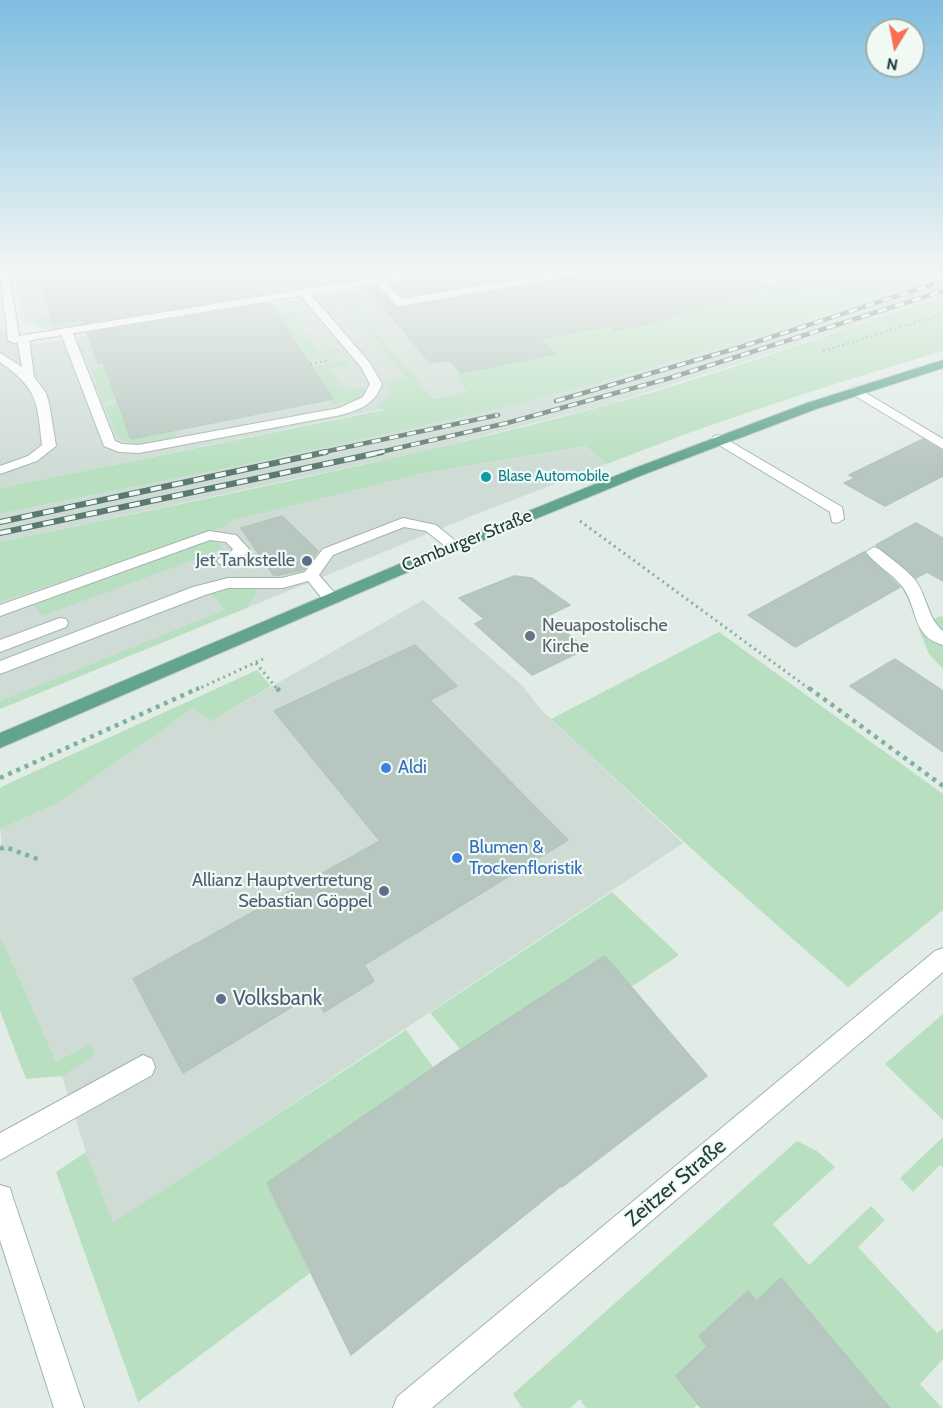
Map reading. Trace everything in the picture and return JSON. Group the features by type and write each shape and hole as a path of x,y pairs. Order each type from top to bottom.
{"main road":[{"name":"Camburger Straße","path":"0,741 454,546 719,439 856,391 943,364"}],"street":[{"path":"0,470 23,464 41,454 49,446 42,396 29,376 19,339"},
{"path":"69,339 109,443 119,448 139,449 341,411 362,405 373,395 376,384 366,366 343,339"},
{"path":"0,357 29,376"},
{"path":"856,391 943,445"},
{"path":"719,439 837,510 837,519"},
{"path":"0,668 199,591 228,583 283,583 311,575 328,552 403,522 430,528 454,546"},
{"path":"0,611 209,535 231,538 241,549 236,557 225,561"},
{"path":"874,552 909,583 921,606 926,626 943,639"},
{"path":"311,575 331,598"},
{"path":"0,646 60,624"},
{"name":"Zeitzer Straße","path":"408,1408 943,958"},
{"path":"0,1147 144,1067"},
{"path":"0,1198 69,1408"}],"path":[{"path":"823,351 863,339"},
{"path":"573,515 943,786"},
{"path":"256,663 282,694"},
{"path":"0,849 5,847 40,860"}],"shaded area":[{"path":"0,339 38,344 69,339 674,339 587,365 0,488"},
{"path":"741,339 815,339 609,404 416,453 0,542 0,514 389,433 556,394"},
{"path":"586,446 607,464 474,515 0,709 0,572 226,522 428,472"},
{"path":"423,600 523,686 541,710 683,843 113,1224 86,1152 62,1076 0,935 0,845 2,843 0,829 58,803 192,709 211,721"}],"green space":[{"path":"294,339 310,339 320,352 339,349 343,354 308,361"},
{"path":"375,339 382,339 433,399 467,391 454,375 555,354 539,339 743,339 604,381 486,411 0,514 0,488 383,410 379,404 390,395 387,382 406,378"},
{"path":"818,339 943,339 943,351 732,418 607,464 586,446 428,472 226,522 228,525 0,602 0,542 305,478 532,425 692,380"},
{"path":"347,360 351,365 331,369 346,390 365,387 367,390 357,400 332,405 329,400 333,398 312,366"},
{"path":"105,367 116,399 102,402 91,369"},
{"path":"118,404 131,439 175,430 176,437 135,444 121,439 114,431 105,406"},
{"path":"214,539 223,549 42,616 34,605"},
{"path":"255,587 258,591 246,608 0,709 0,701 225,610 210,592 225,588"},
{"path":"940,616 943,617 943,669 929,654 918,627"},
{"path":"719,632 943,794 943,910 848,987 551,719"},
{"path":"257,670 271,686 211,721 192,709 58,803 0,829 0,788 3,786"},
{"path":"612,892 679,955 631,987 605,956 460,1049 430,1013"},
{"path":"0,935 56,1062 91,1044 94,1055 62,1076 26,1079 0,1011"},
{"path":"943,1014 943,1120 885,1064"},
{"path":"406,1030 433,1067 268,1183 310,1273 138,1402 56,1172 86,1152 113,1223"},
{"path":"943,1137 943,1168 940,1165 913,1192 900,1178"},
{"path":"797,1141 817,1151 835,1167 773,1224 809,1265 871,1206 885,1220 858,1247 937,1333 943,1328 943,1359 920,1384 942,1408 879,1408 885,1401 781,1278 756,1301 748,1291 699,1336 707,1347 677,1376 698,1404 694,1408 586,1408 580,1399 570,1408 522,1408 513,1394"}],"building":[{"path":"89,339 293,339 333,399 131,439 103,362 98,363"},
{"path":"410,339 541,339 555,354 461,373 449,360 430,363"},
{"path":"923,439 943,451 943,476 885,506 844,483 855,478 849,475"},
{"path":"282,516 318,551 304,570 274,576 241,528"},
{"path":"916,523 943,538 943,581 927,572 916,578 876,545"},
{"path":"864,552 900,587 795,647 748,615"},
{"name":"Neuapostolische Kirche","path":"514,576 532,578 570,605 547,616 586,649 532,675 475,624 484,619 459,598"},
{"path":"415,645 457,686 430,700 568,840 364,965 374,981 324,1012 313,994 183,1073 133,979 380,841 274,711"},
{"path":"895,659 943,691 943,752 850,686"},
{"path":"605,956 707,1076 561,1186 351,1355 267,1183 440,1063"},
{"path":"781,1278 890,1408 701,1408 676,1376 707,1347 699,1336 748,1291 756,1301"}],"railway":[{"path":"556,401 766,339"},
{"path":"376,453 507,423 670,378 793,339"},
{"path":"319,453 498,415"},
{"path":"0,522 326,452"},
{"path":"0,533 382,452"}],"place":[{"name":"Blase Automobile","path":"486,477"},
{"name":"Jet Tankstelle","path":"307,561"},
{"name":"Neuapostolische Kirche","path":"530,636"},
{"name":"Aldi","path":"386,768"},
{"name":"Blumen & Trockenfloristik","path":"457,858"},
{"name":"Allianz Hauptvertretung Sebastian Göppel","path":"384,891"},
{"name":"Volksbank","path":"221,999"}]}
